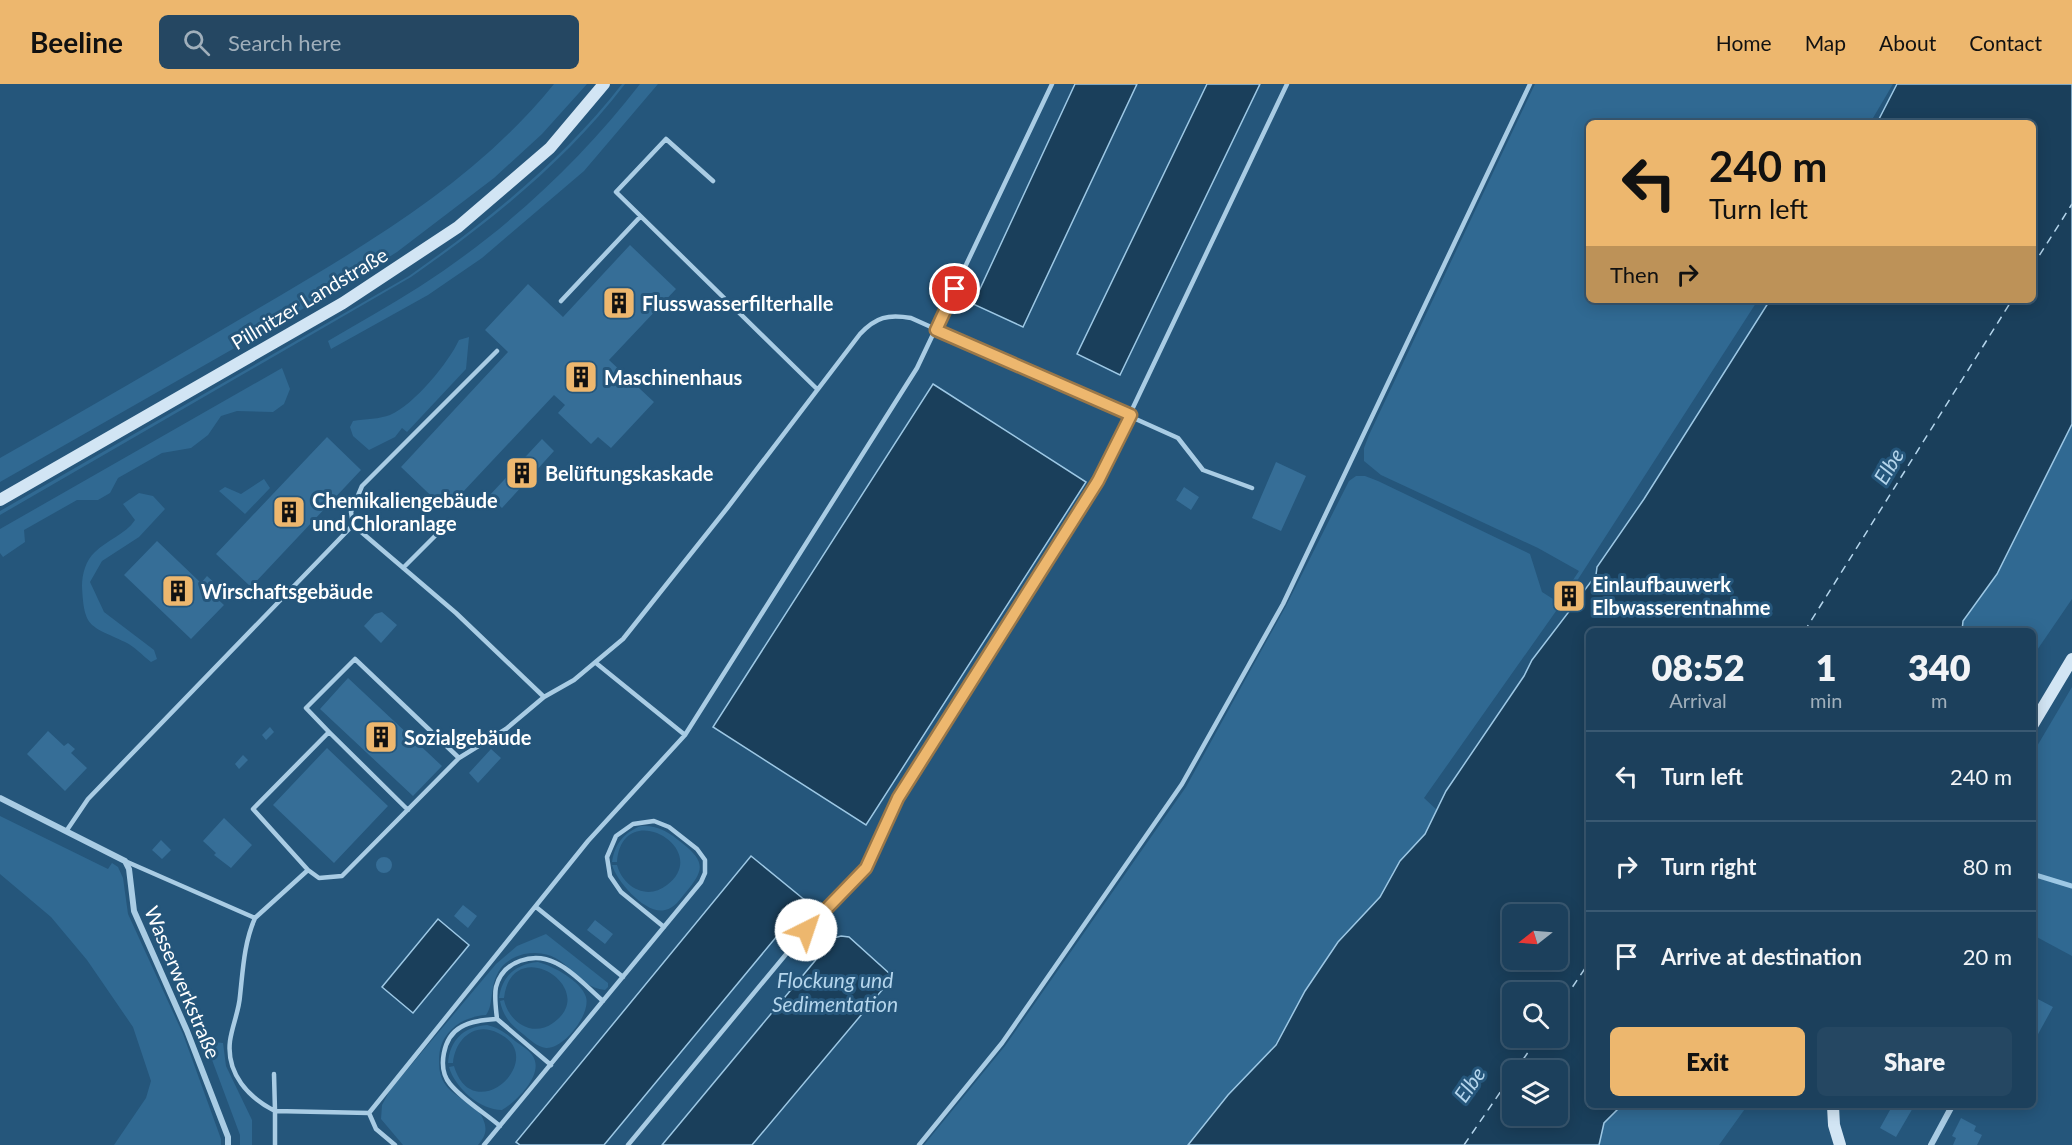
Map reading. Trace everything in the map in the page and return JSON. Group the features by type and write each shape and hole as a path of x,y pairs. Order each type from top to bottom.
{"main road":[{"name":"Pillnitzer Landstraße","path":"0,500 344,303 458,227 550,148 604,84"},
{"path":"2036,719 2072,660"},
{"path":"1833,1108 1840,1145"}],"street":[{"path":"0,798 68,830 125,861"},
{"name":"Wasserwerkstraße","path":"125,861 129,870 134,911 187,1031 228,1137 228,1145"},
{"path":"1931,1145 1951,1108"}],"lane":[{"path":"369,1113 588,841 685,735 917,368 1052,84"},
{"path":"628,1145 821,912 866,868 898,798 1098,481 1287,84"},
{"path":"919,1145 1002,1043 1182,784 1283,604 1530,84"},
{"path":"714,181 666,139 616,192 817,389"},
{"path":"561,301 640,217"},
{"path":"329,732 253,809 319,878 342,876 459,758 506,729 544,698 596,663 630,630 728,507 860,334 874,320 894,315 911,318 1131,415 1178,438 1203,470 1252,488"},
{"path":"497,351 362,486 351,512 353,525 456,613 544,698"},
{"path":"403,568 447,524"},
{"path":"68,830 88,799 353,525"},
{"path":"408,810 306,708 355,659 459,758"},
{"path":"596,663 685,735"},
{"path":"484,1145 551,1065 701,882 705,873 705,860 697,849 669,827 654,821 633,824 616,836 607,857 610,876 621,892 664,927"},
{"path":"125,861 255,918"},
{"path":"309,870 255,918 247,936 239,1011 230,1043 236,1070 244,1090 256,1101 275,1111 369,1113"},
{"path":"536,907 623,977"},
{"path":"551,1065 497,1019 495,988 501,974 517,962 537,956 558,964 603,1001"},
{"path":"497,1019 461,1026 452,1035 443,1052 444,1071 450,1083 500,1126"},
{"path":"274,1074 275,1145"},
{"path":"369,1113 376,1129 395,1145"}],"shaded area":[{"path":"554,84 587,84 542,134 494,178 397,252 336,290 0,482 0,458 299,284 417,209 490,151"},
{"path":"622,84 625,84 578,139 526,189 411,277 0,515 0,511 409,276 523,188 575,138"},
{"path":"640,84 658,84 584,171 482,258 428,295 331,349 328,341 419,287 510,220 592,141"},
{"path":"1535,84 1893,84 1872,120 1586,120 1586,303 1756,303 1573,587 1569,586 1579,571 1538,548 1381,475 1364,461 1364,448"},
{"path":"469,337 466,369 407,432 402,428 395,437 369,450 353,436 350,427 353,421 386,416 399,410 430,382 459,340"},
{"path":"282,368 290,389 284,404 273,412 237,411 221,416 208,435 191,448 162,453 118,478 110,493 98,500 77,500 24,530 25,542 3,557 0,553 0,529"},
{"path":"2072,424 2072,599 2036,652 2036,628 1962,628 1963,621 1997,574"},
{"path":"1356,476 1365,476 1378,481 1530,554 1542,592 1561,604 1424,798 1437,810 1421,841 1393,872 1386,890 1338,942 1269,1054 1228,1095 1188,1145 924,1145 1005,1046 1186,787 1286,606 1349,481"},
{"path":"264,479 270,488 245,514 219,491 225,487 241,494"},
{"path":"139,493 153,496 165,509 139,537 102,561 90,582 104,612 154,650 157,659 151,662 128,644 91,624 87,618 83,600 82,581 87,563 95,552 127,529 135,520 123,504"},
{"path":"2072,687 2072,956 2036,937 2036,748"},
{"path":"0,816 108,869 112,863 118,867 123,878 128,914 183,1034 221,1139 221,1145 114,1145 146,1098 151,1081 133,1027 87,960 51,917 0,874"},
{"path":"641,826 658,828 668,833 690,850 699,861 699,872 696,878 669,909 657,910 633,896 612,865 617,865 620,873 630,885 644,892 659,890 667,885 679,871 680,857 673,844 662,835 647,831 634,833 623,843 617,862 612,862 621,840 629,832"},
{"path":"546,934 608,983 608,987 605,990 594,987 584,982 560,961 539,953 524,954 506,963 494,981 486,1015 474,1017 454,1027 444,1039 440,1052 439,1063 445,1084 473,1106 483,1119 485,1133 482,1139 478,1145 403,1145 381,1119 382,1105 390,1090 496,964 517,946"},
{"path":"538,962 573,980 586,997 584,1012 575,1029 561,1043 546,1048 533,1042 511,1023 500,1001 504,1000 511,1015 522,1025 537,1029 545,1027 553,1023 565,1009 567,995 561,982 550,973 536,968 522,969 510,978 504,998 499,998 503,983 511,972 523,965"},
{"path":"487,1025 509,1036 530,1052 535,1061 534,1075 526,1089 502,1110 477,1102 457,1083 449,1067 454,1066 464,1084 476,1091 490,1090 503,1083 512,1071 516,1058 512,1044 498,1033 481,1029 474,1031 462,1040 453,1063 448,1063 449,1055 459,1036 471,1029"},
{"path":"205,1041 223,1043 226,1066 252,1120 252,1145 240,1145 240,1135"},
{"path":"1619,1108 1746,1108 1719,1145 1599,1145 1604,1123"}],"water":[{"path":"1075,84 1137,84 1023,327 973,304"},
{"path":"1207,84 1260,84 1120,375 1077,354"},
{"name":"Elbe","path":"1897,84 2072,84 2072,424 1997,574 1963,621 1962,628 1586,628 1586,1108 1619,1108 1604,1123 1599,1145 1188,1145 1228,1095 1276,1045 1305,991 1338,942 1380,897 1400,861 1425,834 1446,791 1524,676 1532,660 1571,609 1569,604 1572,600 1576,602 1573,599 1576,594 1581,595 1596,575 1597,567 1644,499 1768,303 2036,303 2036,120 1879,120"},
{"path":"933,384 1086,482 866,825 713,727"},
{"name":"Flockung und Sedimentation","path":"751,856 806,901 604,1145 520,1145 516,1142"},
{"path":"438,919 469,945 413,1013 382,987"},
{"name":"Flockung und Sedimentation","path":"849,937 890,974 888,983 752,1145 662,1145 834,938"}],"building":[{"path":"630,245 676,289 609,360 654,402 611,448 598,437 591,444 558,413 565,405 554,395 446,510 401,467 508,352 485,330 528,284 563,317"},
{"name":"Chemikaliengebäude und Chloranlage","path":"327,437 361,470 251,587 216,554"},
{"name":"Belüftungskaskade","path":"542,439 554,451 502,508 489,496"},
{"path":"1276,462 1306,476 1281,531 1252,518"},
{"path":"1184,487 1199,497 1191,510 1176,500"},
{"name":"Wirschaftsgebäude","path":"157,541 201,583 207,576 219,587 212,594 224,605 191,639 124,575"},
{"name":"Einlaufbauwerk Elbwasserentnahme","path":"1569,589 1576,593 1569,604 1562,599"},
{"path":"382,612 397,625 381,643 364,626 375,614"},
{"name":"Sozialgebäude","path":"348,678 442,766 413,796 320,709"},
{"path":"270,727 274,732 266,740 262,735"},
{"path":"48,731 64,746 68,743 75,749 71,753 87,768 65,791 27,754"},
{"path":"327,748 388,806 334,863 273,805"},
{"path":"491,749 501,758 478,783 469,773"},
{"path":"243,755 248,760 239,769 235,764"},
{"path":"224,818 252,845 231,868 214,855 216,853 203,841"},
{"path":"161,840 171,850 162,859 152,850"},
{"path":"381,857 387,857 392,865 390,871 381,873 376,868 376,862"},
{"path":"463,905 477,916 468,928 454,916"},
{"path":"595,920 613,934 605,944 587,930"},
{"path":"2036,998 2053,1007 2036,1038"},
{"path":"1886,1108 1913,1108 1896,1137 1880,1128 1890,1110"},
{"path":"1961,1118 1976,1126 1974,1131 1982,1135 1977,1145 1953,1145 1956,1138 1952,1136"}],"waterway":[{"path":"2036,875 2072,886"}],"ferry route":[{"path":"2036,261 2072,204"},
{"path":"1807,628 2010,303"},
{"path":"1568,994 1586,967"},
{"path":"1523,1060 1531,1048"},
{"path":"1464,1145 1502,1090"}],"place":[{"name":"Flusswasserfilterhalle","path":"619,303"},
{"name":"Maschinenhaus","path":"581,377"},
{"name":"Belüftungskaskade","path":"522,473"},
{"name":"Chemikaliengebäude und Chloranlage","path":"289,512"},
{"name":"Wirschaftsgebäude","path":"178,591"},
{"name":"Einlaufbauwerk Elbwasserentnahme","path":"1569,596"},
{"name":"Sozialgebäude","path":"381,737"}],"route":[{"path":"806,930 866,868 898,798 1098,481 1131,415 936,330 955,289"}]}
